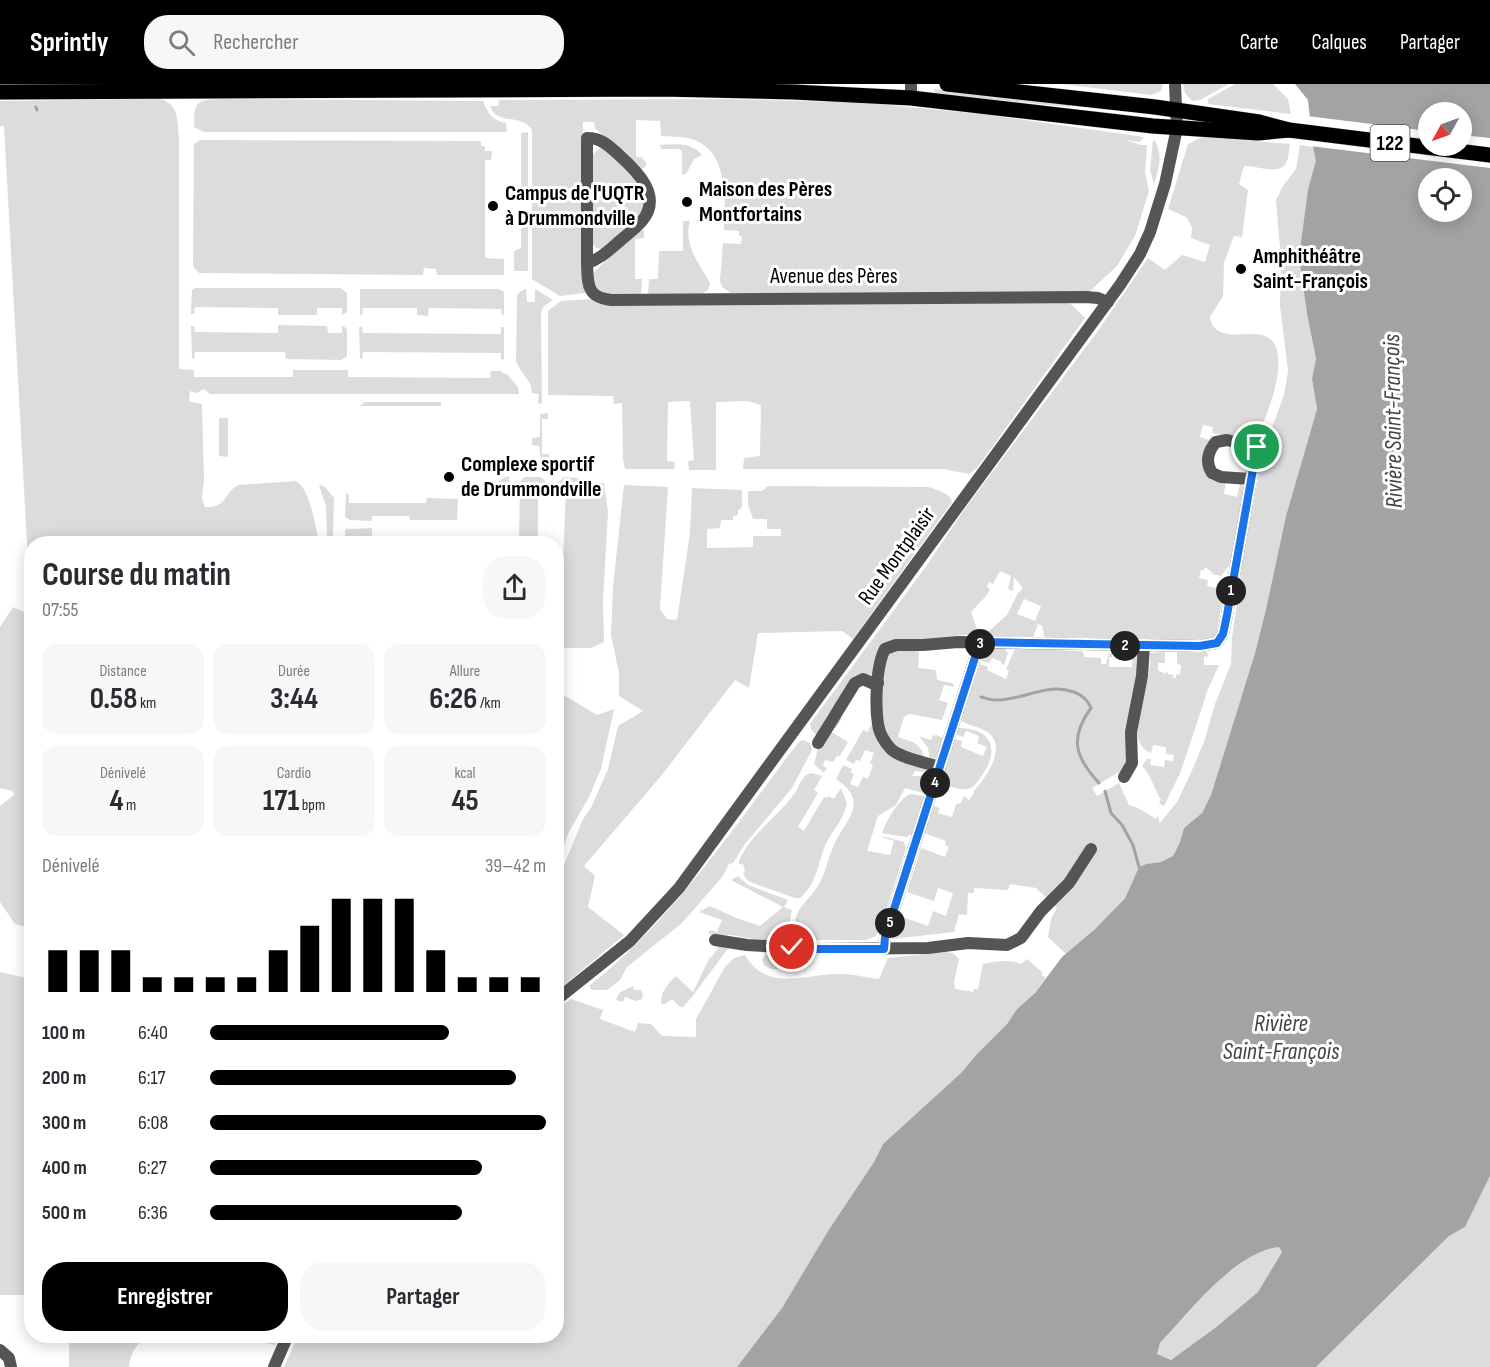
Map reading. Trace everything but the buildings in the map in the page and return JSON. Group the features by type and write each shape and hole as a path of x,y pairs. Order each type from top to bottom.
{"main road":[{"path":"947,84 1176,110 1259,122 1289,130"},
{"name":"122","path":"0,92 184,88 911,91 1177,128 1258,133 1289,130 1490,155"}],"street":[{"name":"Rue Montplaisir","path":"564,994 630,941 679,888 1108,302 1140,254 1155,221 1166,184 1177,128 1175,84"},
{"path":"587,138 594,138 603,141 637,171 644,180 650,200 649,209 640,223 602,256 587,263 587,138"},
{"name":"Avenue des Pères","path":"587,263 590,288 598,297 611,300 1017,296 1092,297 1108,302"},
{"path":"940,767 896,753 890,748 878,726 878,683 883,652 888,647 980,642 1144,646 1206,646 1217,643 1220,640 1227,615 1250,479"},
{"path":"884,949 885,937 980,642"},
{"path":"1124,777 1132,763 1131,732 1142,676 1144,646"},
{"path":"818,743 855,683 863,679 874,684 878,683"},
{"path":"715,940 747,945 816,949 928,948 968,943 996,946 1014,943 1026,932 1041,910 1069,883 1091,849"},
{"path":"274,1367 284,1343"},
{"path":"0,1350 9,1358 11,1367"}],"shaded area":[{"path":"1061,84 1163,84 1161,91 1151,95"},
{"path":"1183,84 1229,84 1200,100 1192,101 1185,93"},
{"path":"1235,84 1273,84 1288,99 1291,114 1208,104 1208,99"},
{"path":"935,89 1071,104 1070,107 934,94"},
{"path":"160,99 166,101 174,109 179,137 179,369 194,370 194,377 293,377 293,370 348,370 348,377 490,378 491,371 502,371 518,387 519,394 210,394 204,389 196,393 190,391 189,401 202,404 204,480 202,499 205,507 221,503 238,485 296,481 301,485 309,500 318,536 27,536 4,126 0,126 0,101"},
{"path":"725,99 868,103 990,115 1144,137 1140,142 1125,140 1147,145 1145,173 1149,191 1135,236 1117,266 1089,292 731,293 722,287 720,281 723,243 741,244 742,236 739,236 739,231 724,230 723,181 715,157 697,141 661,136 660,121 636,120 636,157 641,157 646,162 646,166 642,169 599,132 594,122 583,122 582,277 585,293 560,296 532,279 532,130 522,122 498,116 490,106 498,106 499,100"},
{"path":"205,100 483,101 491,116 506,123 507,132 204,132 194,127 198,104"},
{"path":"528,132 528,195 521,195 521,133"},
{"path":"1200,138 1290,144 1288,159 1283,167 1273,169 1244,166 1239,184 1248,190 1242,237 1234,236 1224,263 1223,296 1210,317 1218,331 1265,336 1274,343 1278,354 1276,384 1272,400 1256,437 1246,440 1212,433 1213,427 1203,425 1200,437 1209,440 1211,435 1215,439 1207,444 1204,463 1211,480 1226,481 1224,494 1237,497 1240,484 1245,487 1230,564 1221,576 1212,574 1205,567 1201,570 1199,578 1208,580 1207,586 1224,590 1216,637 1180,641 1048,640 1044,636 1042,626 1038,624 1033,638 991,638 988,632 1007,615 1023,588 1014,577 1013,591 1008,589 1011,576 1000,571 993,584 989,582 987,587 990,589 986,596 971,612 977,629 972,634 890,643 876,678 856,677 826,717 820,734 816,735 810,724 927,565 964,510 1100,328 1148,258 1165,270 1182,255 1205,262 1210,245 1191,238 1192,227 1186,217 1168,209 1188,144","holes":["1024,599 1041,606 1035,621 1017,614"]},
{"path":"200,140 481,141 481,146 485,146 485,151 492,151 491,160 485,160 485,258 504,259 504,275 437,275 436,269 424,268 423,275 199,273 193,266 194,144"},
{"path":"1153,140 1160,157 1154,184 1150,170"},
{"path":"660,145 688,146 702,155 694,159 686,174 682,175 680,149 661,149"},
{"path":"1300,145 1313,147 1317,161 1308,189 1299,257 1316,360 1312,379 1317,409 1286,516 1255,653 1211,795 1202,813 1184,828 1173,856 1162,862 1139,867 1125,897 1095,929 1066,954 1048,937 1051,919 1057,908 1036,888 1010,884 1008,890 974,888 974,893 968,893 967,915 959,914 954,932 892,939 900,916 928,926 933,911 946,916 953,893 938,888 934,901 907,892 921,848 945,857 949,847 945,845 946,841 924,833 934,806 940,808 938,813 952,817 956,804 961,803 964,796 969,800 993,762 996,745 993,738 984,730 960,720 980,664 1006,679 1009,671 1006,669 1015,649 1082,651 1085,657 1101,658 1101,664 1106,664 1109,653 1112,653 1112,657 1109,657 1109,667 1132,667 1132,653 1139,652 1128,757 1121,771 1092,788 1097,796 1119,783 1129,805 1156,819 1158,816 1160,823 1177,802 1204,742 1215,704 1231,664 1232,638 1244,551 1264,449 1284,395 1288,371 1280,305 1281,260 1276,200 1296,169"},
{"path":"602,147 642,184 645,205 639,218 602,249 596,248 591,242 592,156"},
{"path":"683,221 690,221 688,230 690,246 710,283 708,290 699,295 648,295 649,279 658,279 659,251 683,251"},
{"path":"521,227 528,227 528,271 514,271 514,251 521,248"},
{"path":"638,230 644,230 644,238 635,239 635,279 642,279 641,295 606,296 595,290 593,273"},
{"path":"195,288 341,288 347,293 347,312 342,315 342,308 317,308 317,315 278,315 278,308 195,307 194,314 191,314 192,290"},
{"path":"360,289 499,289 504,292 504,315 501,309 429,308 428,316 417,315 417,308 363,308 362,315 360,315"},
{"path":"526,289 527,302 535,302 535,289 553,300 543,307 541,313 542,404 538,403 539,394 532,393 530,384 516,361 517,296 519,292"},
{"path":"592,299 1064,301 1072,305 1085,318 977,468 969,474 943,469 743,469 744,458 760,456 761,405 747,401 716,402 716,470 689,470 688,461 694,460 690,401 668,402 667,461 675,462 674,469 625,469 622,403 614,404 613,396 548,395 548,311 561,301"},
{"path":"278,325 327,326 328,333 342,333 342,326 344,326 347,330 347,356 341,360 286,359 285,352 195,352 194,359 192,358 191,326 194,326 195,332 278,333"},
{"path":"359,327 362,327 363,333 501,334 501,327 504,327 504,360 501,359 501,353 363,352 362,359 360,359"},
{"path":"365,402 441,402 441,406 360,406"},
{"path":"548,413 548,419 542,419 542,454 549,454 549,458 544,463 538,463 534,460 541,461 539,446 532,445 532,438 540,437 540,414"},
{"path":"219,418 228,418 228,457 219,456"},
{"path":"509,476 509,497 494,496 498,483"},
{"path":"525,477 541,477 546,482 546,488 538,489 538,536 519,536 520,482"},
{"path":"564,477 580,478 581,482 604,483 608,512 603,601 604,642 591,648 564,648 566,489 558,488 558,482"},
{"path":"319,485 324,486 334,498 333,536 327,536 326,506"},
{"path":"624,485 668,487 660,609 667,619 677,620 690,533 692,488 742,490 742,507 738,515 733,516 733,520 721,520 720,528 707,529 707,548 753,547 753,536 781,536 781,529 767,529 767,519 753,519 748,507 748,491 762,491 768,486 928,487 939,490 952,502 853,639 842,631 758,633 749,688 735,680 661,776 584,866 595,876 588,907 624,935 564,985 564,865 583,819 591,808 608,769 618,726 643,711 619,696 619,673 611,635 613,587"},
{"path":"346,494 349,494 349,503 426,503 427,498 458,499 457,520 410,520 409,516 372,516 372,521 350,520 345,517"},
{"path":"372,528 372,536 345,536 347,529"},
{"path":"13,607 24,612 24,926 15,924 0,902 0,806 14,795 13,791 0,788 0,627"},
{"path":"1004,648 1008,653 1004,665 992,658 989,663 981,661 986,649"},
{"path":"905,649 919,652 918,668 936,670 937,680 954,685 953,687 944,685 939,700 948,703 942,720 910,714 904,717 898,737 918,746 925,759 893,748 883,729 881,689 886,652"},
{"path":"1177,651 1207,652 1208,656 1204,657 1204,665 1219,665 1208,689 1181,771 1164,806 1159,803 1161,800 1142,766 1147,759 1151,759 1150,765 1164,767 1165,760 1173,761 1174,755 1166,754 1166,747 1153,745 1151,753 1143,748 1138,739 1138,717 1149,673 1150,653 1165,652 1165,663 1158,663 1158,671 1163,674 1168,672 1176,678 1176,675 1180,674 1181,665 1177,664"},
{"path":"564,695 597,715 614,709 601,769 589,797 564,845"},
{"path":"839,716 842,718 836,728 833,727 830,731 848,742 840,756 837,756 833,762 825,760 823,766 827,768 824,773 814,764 819,745"},
{"path":"871,724 882,743 931,770 915,771 912,776 929,776 926,792 905,788 896,805 878,816 867,851 890,855 894,841 881,837 904,842 906,848 880,930 876,936 866,940 799,940 795,922 797,915 819,884 830,854 849,819 854,804 852,796 836,779 843,765 852,769 851,772 854,774 850,784 858,787 863,777 868,779 874,753 865,750 860,761 856,760 854,764 846,760 863,730 868,732"},
{"path":"959,728 979,732 985,736 991,748 991,756 983,774 974,786 966,789 947,786 940,781 955,739 962,741 961,747 983,756 987,747 977,743 979,736 966,731 963,737 956,734"},
{"path":"936,735 943,738 937,758 930,760 928,748 919,736 931,740"},
{"path":"804,740 811,744 812,750 792,788 745,844 733,863 729,864 723,876 682,923 627,967 620,980 607,990 592,990 589,986 646,934 697,876 791,752 800,741"},
{"path":"811,773 822,776 814,790 818,793 798,827 804,831 824,797 834,799 841,788 847,803 843,815 825,846 810,887 800,898 795,898 747,880 743,873 745,871 743,864 739,864 739,861 750,842 787,802 805,776"},
{"path":"910,794 925,796 912,834 906,837 882,833 893,811"},
{"path":"738,876 748,885 788,900 784,907 792,910 791,940 758,940 708,934 710,930 717,932 722,920 699,912 710,906 760,926 783,907 731,880"},
{"path":"721,943 729,947 683,1007 672,999 661,1004 665,989 676,976 693,992 708,958 712,957"},
{"path":"785,952 786,969 771,969 764,965 762,959 767,953"},
{"path":"953,953 959,959 954,982 955,989 973,992 974,989 978,989 983,964 997,961 1021,964 1027,959 1043,973 1041,975 1046,977 1035,993 1017,1009 1007,1024 961,1073 883,1144 782,1308 737,1367 284,1367 294,1343 564,1343 564,1004 571,999 603,1010 600,1019 635,1032 638,1023 651,1024 662,1036 696,1037 696,1019 725,967 734,958 745,955 754,967 776,978 842,974 879,979 888,958"},
{"path":"0,972 24,977 24,1295 0,1295"},
{"path":"633,986 634,990 641,990 642,999 636,1001 625,997 623,1002 616,1000 619,993"},
{"path":"1490,1176 1490,1367 1316,1367 1449,1236 1465,1227"},
{"path":"1279,1247 1282,1252 1258,1292 1215,1328 1171,1360 1157,1354 1160,1343 1214,1285 1245,1260"},
{"path":"69,1343 139,1343 134,1350 129,1367 69,1367"}],"water":[{"name":"Rivière Saint-François","path":"1295,84 1490,84 1490,1176 1465,1227 1449,1236 1316,1367 737,1367 782,1308 883,1144 961,1073 1007,1024 1017,1009 1035,993 1062,957 1095,929 1125,898 1139,867 1161,862 1173,856 1184,828 1202,813 1211,795 1255,653 1286,516 1317,409 1312,379 1316,359 1299,257 1308,189 1316,161 1308,100","holes":["1279,1247 1282,1252 1258,1292 1215,1328 1171,1360 1157,1354 1160,1343 1214,1285 1245,1260"]}],"pier":[{"path":"1307,116 1418,130 1418,156 1472,156 1472,136 1490,138 1490,168 1310,146"}],"waterway":[{"path":"981,697 1005,700 1053,689 1074,692 1082,696 1091,708 1080,729 1078,747 1085,765 1099,783"},
{"path":"1105,791 1111,813 1122,825 1133,845 1139,867"}],"place":[{"name":"Maison des Pères Montfortains","path":"687,202"},
{"name":"Campus de l'UQTR à Drummondville","path":"493,206"},
{"name":"Amphithéâtre Saint-François","path":"1241,269"},
{"name":"Complexe sportif de Drummondville","path":"449,477"}],"route":[{"path":"792,947 884,949 884,940 980,642 1200,646 1212,645 1220,640 1227,615 1257,447"}]}
